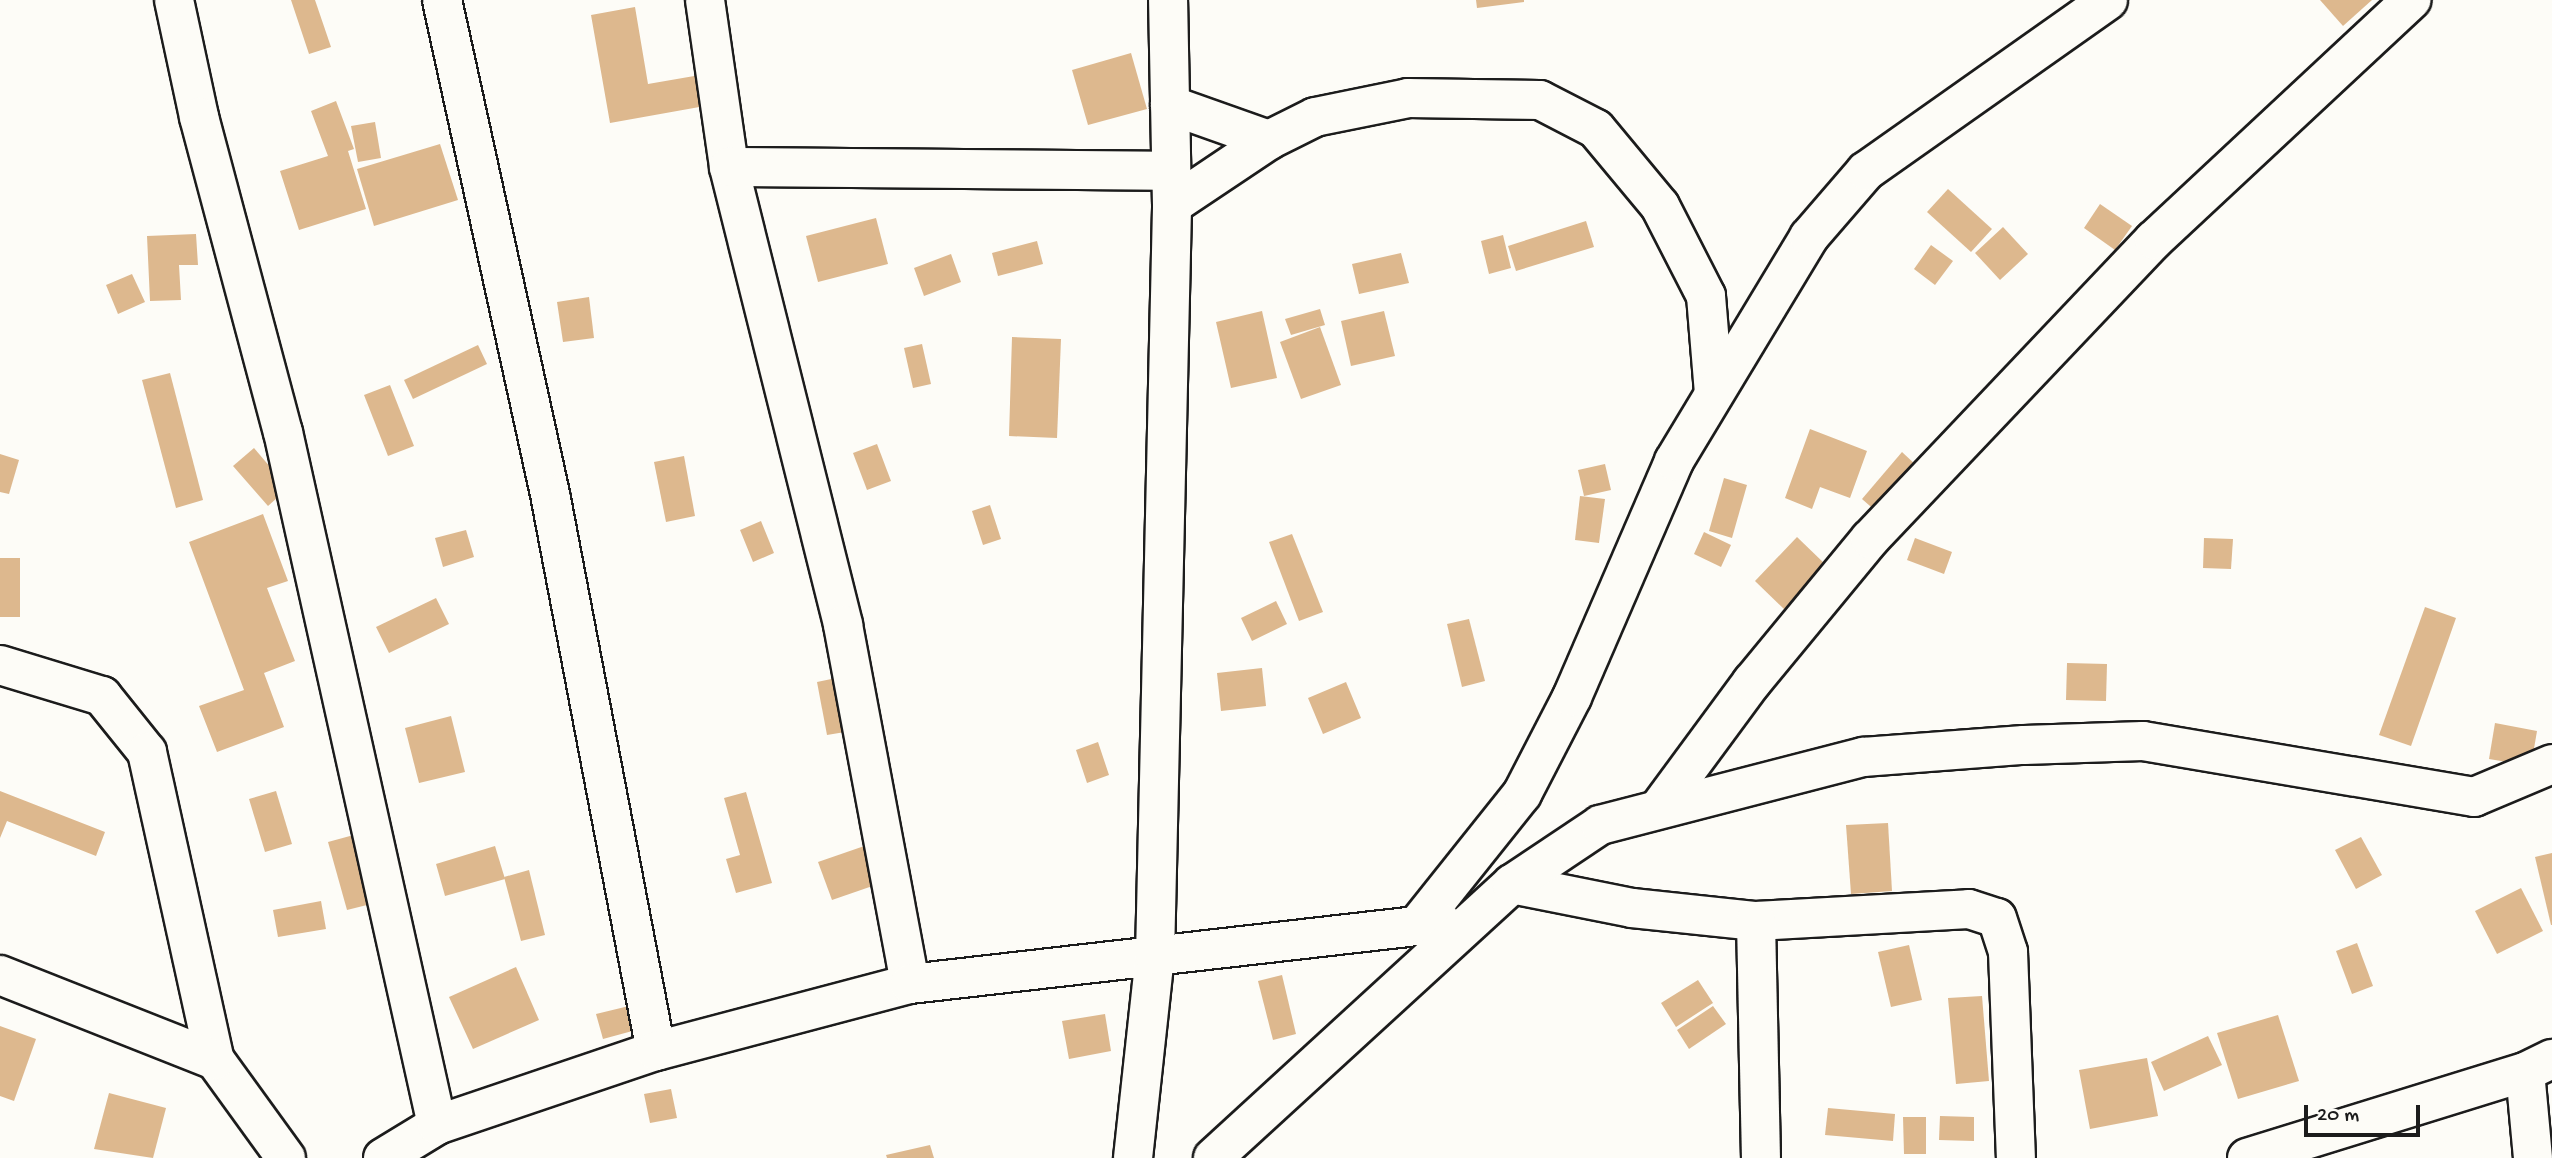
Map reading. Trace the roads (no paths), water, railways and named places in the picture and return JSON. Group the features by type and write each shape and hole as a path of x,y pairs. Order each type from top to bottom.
{"street":[{"path":"174,0 199,117 283,432 437,1125"},
{"path":"442,0 550,494 656,1051"},
{"path":"705,0 729,167 843,625 910,984"},
{"path":"1133,1158 1155,957 1171,188 1168,0"},
{"path":"1419,923 1522,794 1572,697 1674,461 1785,271 1866,171 2108,0"},
{"path":"1659,808 1752,682 1870,539 2154,240 2411,0"},
{"path":"729,167 1171,188 1315,117 1408,98 1540,100 1596,129 1660,206 1706,296 1714,393"},
{"path":"1170,105 1269,140"},
{"path":"0,665 102,696 147,752 215,1060 286,1158"},
{"path":"1213,1158 1512,884 1600,825 1863,757 2024,744 2143,741 2474,797 2552,764"},
{"path":"1512,884 1632,908 1756,920 1969,909 1997,918 2008,952 2016,1158"},
{"path":"1756,920 1761,1158"},
{"path":"383,1158 437,1125 656,1051 910,984 1155,957 1419,923 1469,923"},
{"path":"0,975 215,1060"},
{"path":"2259,1156 2538,1066 2533,1158"}]}
